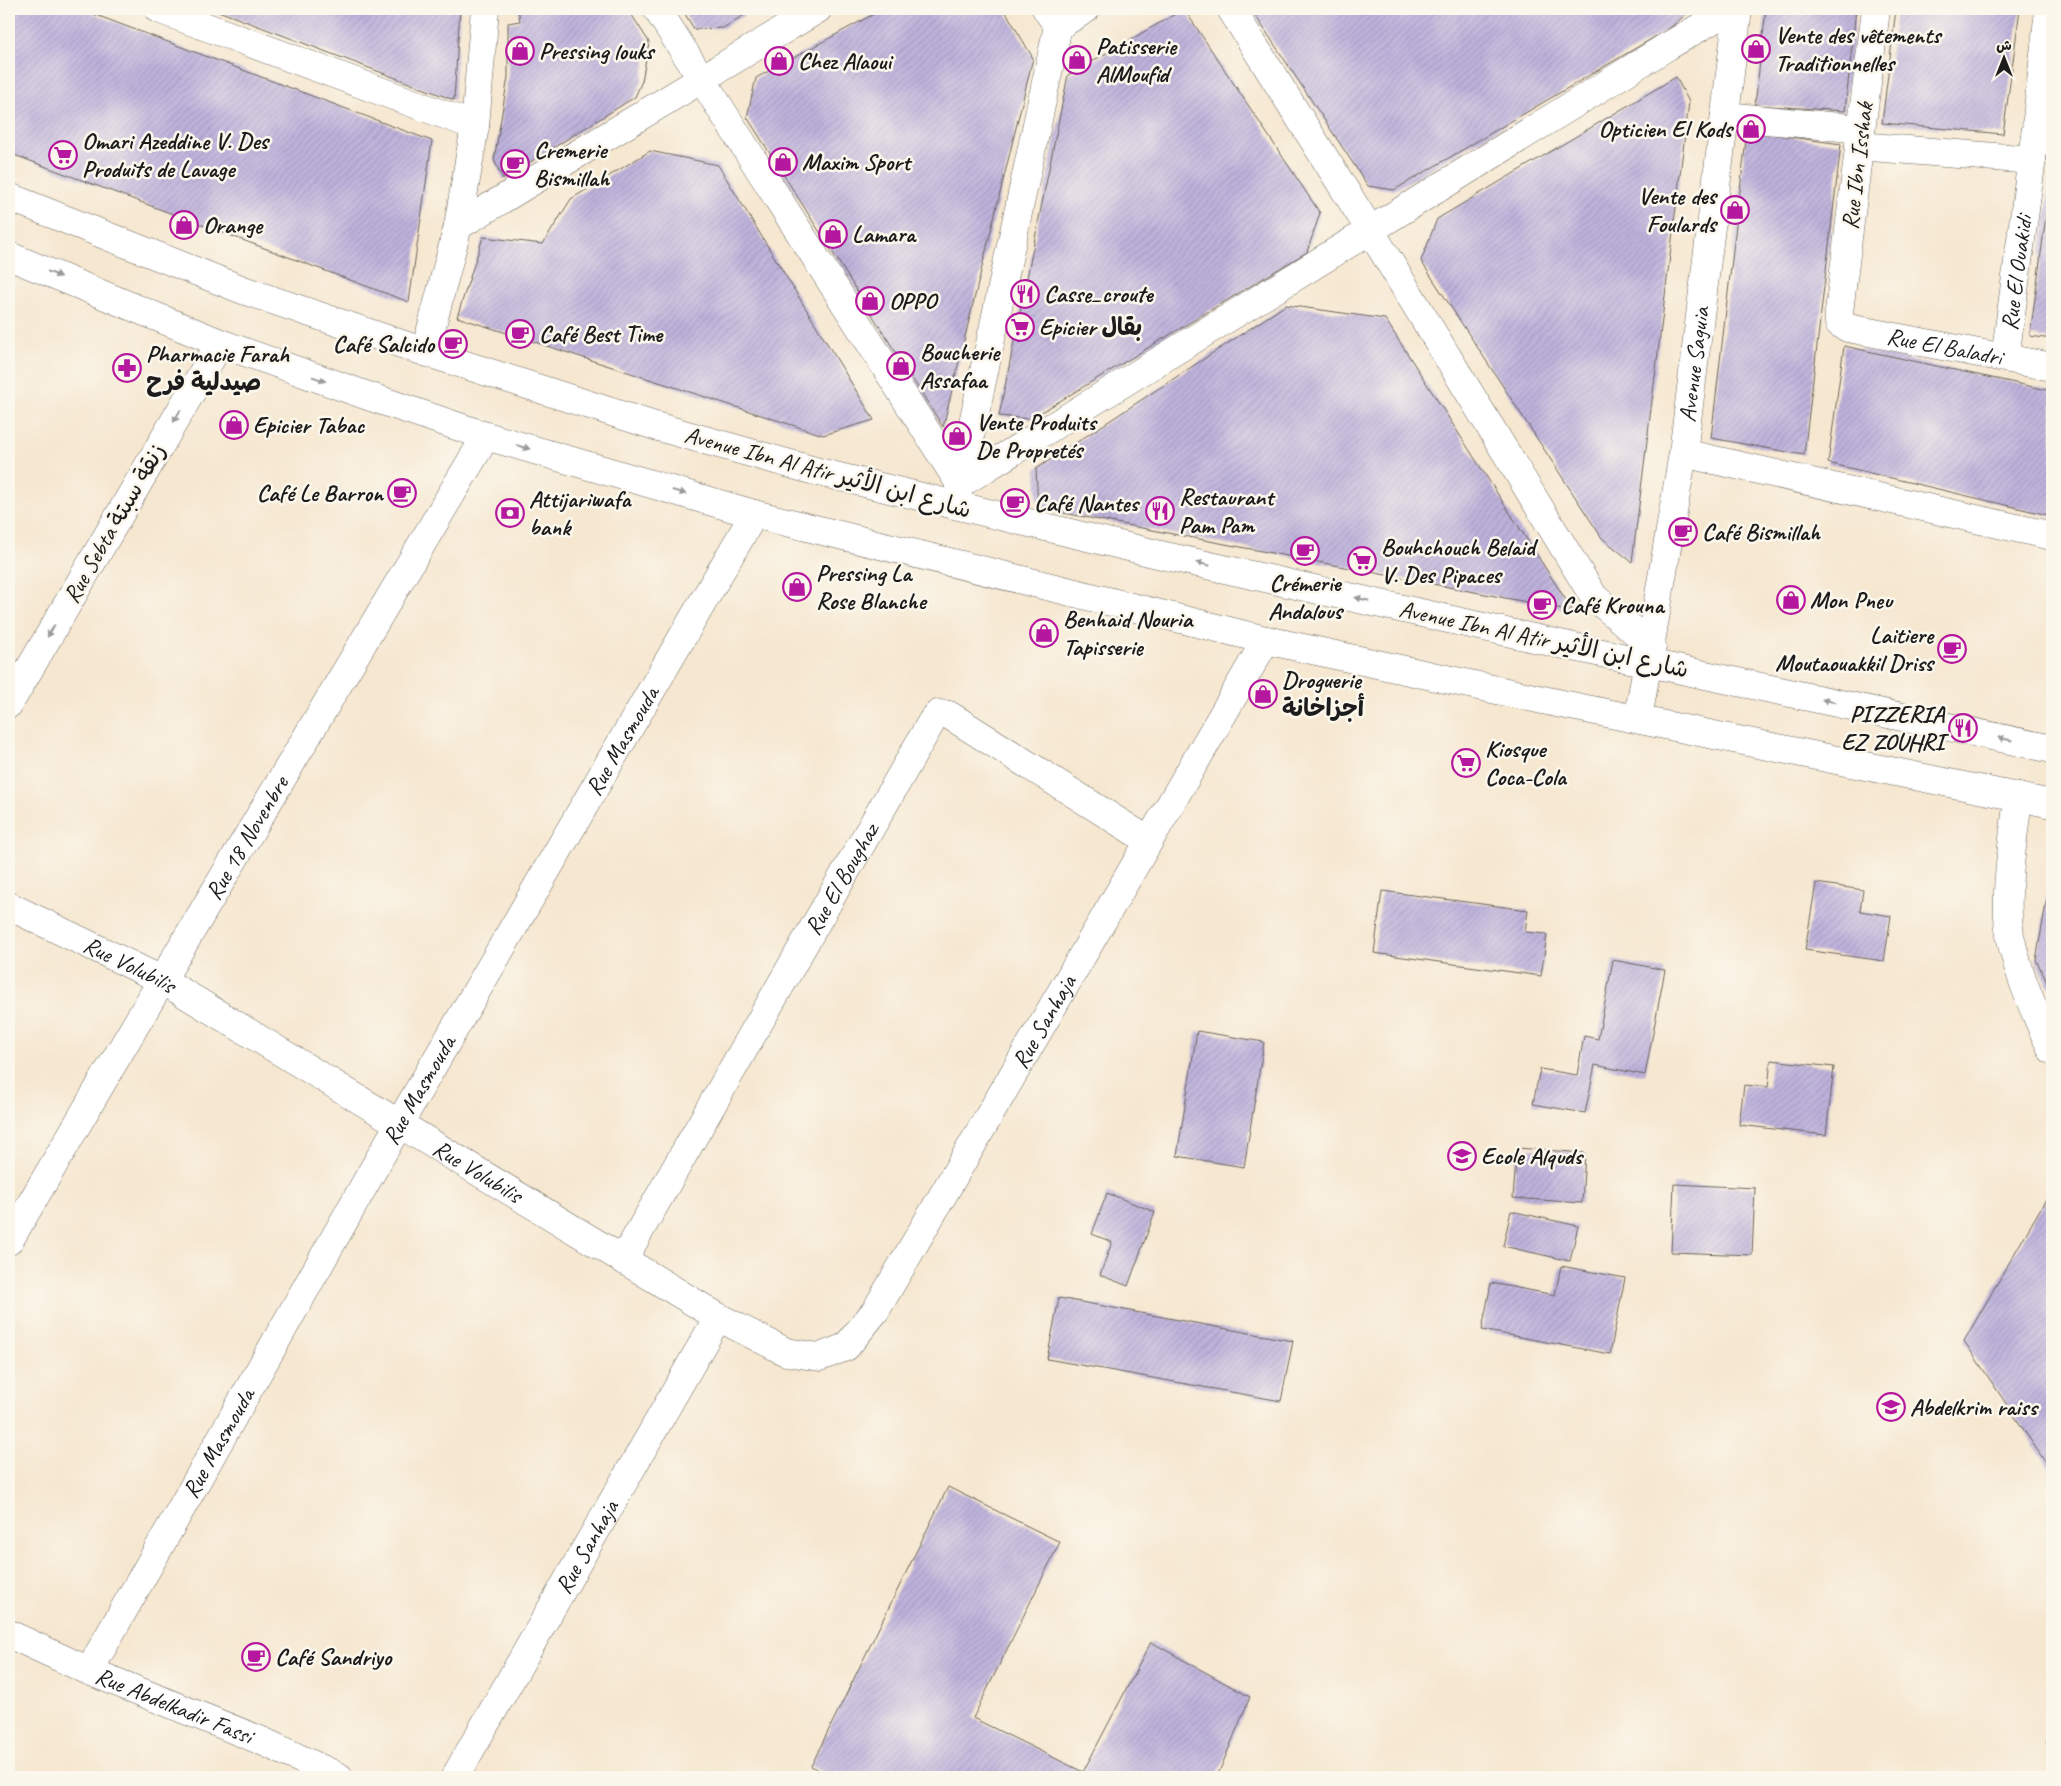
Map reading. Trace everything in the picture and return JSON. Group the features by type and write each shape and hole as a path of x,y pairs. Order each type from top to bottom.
{"street":[{"path":"425,352 458,226 475,126 485,9"},
{"path":"657,9 702,78 958,495"},
{"path":"458,226 818,9"},
{"path":"958,495 1052,17 1086,9"},
{"path":"1231,9 1370,230 1594,597 1650,654"},
{"path":"958,495 1370,230 1731,9"},
{"name":"Avenue Saguia","path":"1638,719 1683,453 1738,9"},
{"name":"Rue Ibn Isshak","path":"1839,323 1876,9"},
{"name":"Rue El Ouakidi","path":"2006,358 2032,160 2048,9"},
{"path":"174,12 475,126"},
{"path":"1725,116 1860,138 2032,160"},
{"name":"Avenue Ibn Al Atir شارع ابن الأثير","path":"9,197 243,290 425,352 655,426 814,471 958,495 1157,554 1650,654 2052,749"},
{"path":"9,256 220,343 486,436 754,514 1266,640 2052,804"},
{"name":"Rue El Baladri","path":"1839,323 1848,328 2052,367"},
{"name":"Rue Sebta زنقة سبتة","path":"9,704 220,343"},
{"name":"Rue 18 Novenbre","path":"9,1241 486,436"},
{"path":"1683,453 2052,536"},
{"name":"Rue Masmouda","path":"90,1671 399,1124 754,514"},
{"name":"Rue Sanhaja","path":"786,1352 820,1357 846,1346 876,1310 1266,640"},
{"name":"Rue El Boughaz","path":"623,1260 938,714 949,715 1149,841"},
{"path":"2018,797 2008,887 2010,933 2020,975 2052,1050"},
{"name":"Rue Volubilis","path":"9,906 162,980 718,1317 786,1352"},
{"name":"Rue Sanhaja","path":"455,1777 718,1317"},
{"name":"Rue Abdelkadir Fassi","path":"9,1634 90,1671 262,1741 339,1777"}],"building":[{"path":"9,9 80,9 432,141 409,302 9,153"},
{"path":"213,9 460,9 454,100"},
{"path":"518,9 628,9 649,42 642,81 635,97 503,179 494,160 508,77 508,23 520,21"},
{"path":"682,9 754,9 723,28 694,29"},
{"path":"883,9 1004,9 1033,58 943,427 747,117 756,78"},
{"path":"1184,9 1320,213 1307,252 1030,419 999,416 1068,75"},
{"path":"1251,9 1692,9 1670,28 1394,190 1368,186"},
{"path":"1766,9 1856,9 1845,111 1755,105"},
{"path":"1896,9 2020,9 2003,134 1882,123"},
{"path":"1676,77 1689,102 1632,562 1602,538 1421,261 1437,219"},
{"path":"1747,131 1841,144 1804,455 1711,438"},
{"path":"650,151 718,165 874,420 823,435 457,317 483,237 543,244 571,199"},
{"path":"2052,178 2052,339 2030,336"},
{"path":"1286,305 1385,319 1573,611 1038,508 1036,469"},
{"path":"1844,346 2052,391 2052,516 1828,463"},
{"path":"1816,883 1863,890 1860,911 1891,916 1884,961 1805,950"},
{"path":"2049,887 2052,887 2052,992 2036,960"},
{"path":"1382,891 1528,910 1525,932 1547,934 1541,976 1374,953"},
{"path":"1613,960 1665,970 1645,1075 1595,1065 1585,1113 1533,1104 1540,1069 1577,1075 1584,1036 1598,1039"},
{"path":"1197,1031 1264,1042 1244,1167 1177,1156"},
{"path":"1771,1060 1834,1067 1826,1135 1739,1125 1744,1085 1768,1087"},
{"path":"1517,1148 1585,1153 1582,1203 1513,1198"},
{"path":"1674,1184 1755,1188 1752,1255 1671,1252"},
{"path":"1107,1193 1155,1212 1128,1286 1100,1275 1112,1242 1092,1234"},
{"path":"2046,1199 2052,1209 2052,1472 1964,1341"},
{"path":"1511,1211 1578,1226 1570,1261 1503,1246"},
{"path":"1561,1266 1625,1278 1610,1354 1482,1330 1491,1283 1555,1295"},
{"path":"1059,1298 1293,1341 1281,1401 1047,1359"},
{"path":"948,1487 1060,1542 973,1718 1083,1772 1151,1642 1250,1697 1217,1777 833,1777 811,1766"},
{"path":"2052,1738 2052,1757 2046,1741"}],"place":[{"name":"Vente des vêtements Traditionnelles","path":"1756,49"},
{"name":"Pressing louks","path":"520,51"},
{"name":"Patisserie AlMoufid","path":"1077,60"},
{"name":"Chez Alaoui","path":"779,61"},
{"name":"Opticien El Kods","path":"1751,129"},
{"name":"Omari Azeddine V. Des Produits de Lavage","path":"63,155"},
{"name":"Maxim Sport","path":"783,162"},
{"name":"Cremerie Bismillah","path":"515,164"},
{"name":"Vente des Foulards","path":"1735,210"},
{"name":"Orange","path":"184,225"},
{"name":"Lamara","path":"833,234"},
{"name":"Casse_croute","path":"1025,294"},
{"name":"OPPO","path":"870,301"},
{"name":"Epicier بقال","path":"1020,327"},
{"name":"Café Best Time","path":"520,334"},
{"name":"Café Salcido","path":"453,344"},
{"name":"Boucherie Assafaa","path":"901,366"},
{"name":"Pharmacie Farah صيدلية فرح","path":"127,368"},
{"name":"Epicier Tabac","path":"234,425"},
{"name":"Vente Produits De Propretés","path":"957,436"},
{"name":"Café Le Barron","path":"402,493"},
{"name":"Café Nantes","path":"1015,503"},
{"name":"Restaurant Pam Pam","path":"1160,511"},
{"name":"Attijariwafa bank","path":"510,513"},
{"name":"Café Bismillah","path":"1683,532"},
{"name":"Crémerie Andalous","path":"1305,551"},
{"name":"Bouhchouch Belaid V. Des Pipaces","path":"1362,561"},
{"name":"Pressing La Rose Blanche","path":"797,587"},
{"name":"Mon Pneu","path":"1791,600"},
{"name":"Café Krouna","path":"1542,605"},
{"name":"Benhaid Nouria Tapisserie","path":"1044,633"},
{"name":"Laitiere Moutaouakkil Driss","path":"1952,649"},
{"name":"Droguerie أجزاخانة","path":"1263,694"},
{"name":"PIZZERIA EZ ZOUHRI","path":"1963,728"},
{"name":"Kiosque Coca-Cola","path":"1466,763"},
{"name":"Ecole Alquds","path":"1462,1156"},
{"name":"Abdelkrim raiss","path":"1891,1407"},
{"name":"Café Sandriyo","path":"256,1657"}]}
